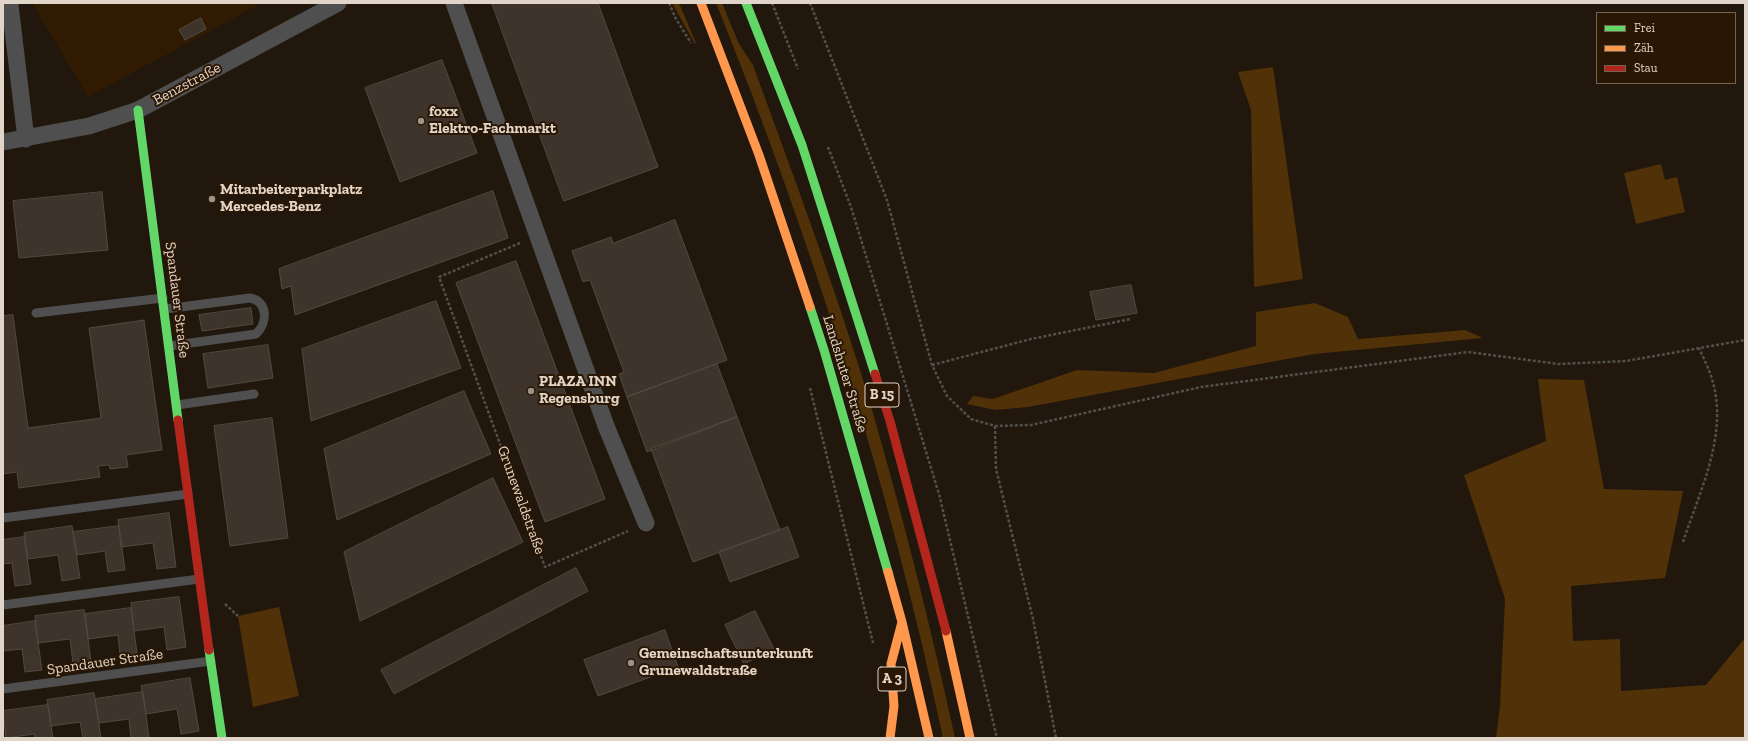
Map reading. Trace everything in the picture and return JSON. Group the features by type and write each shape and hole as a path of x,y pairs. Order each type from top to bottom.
{"main road":[{"name":"Landshuter Straße","path":"702,3 759,154 824,350 902,622 929,738"},
{"name":"Landshuter Straße","path":"746,3 802,146 890,421 942,611 970,738"},
{"name":"Spandauer Straße","path":"138,110 199,579 222,738"},
{"name":"A 3","path":"890,738 894,706 891,664 902,622"}],"street":[{"name":"Benzstraße","path":"3,142 26,139 89,126 138,110 338,3"},
{"path":"454,3 539,235 606,426 646,523"},
{"path":"10,5 26,139"}],"lane":[{"path":"36,313 163,298"},
{"path":"164,309 250,298 258,299 262,305 265,322 263,328 256,334 169,346"},
{"path":"177,405 254,394"},
{"path":"3,518 188,494"},
{"path":"3,605 199,579"},
{"name":"Spandauer Straße","path":"3,689 211,662"}],"path":[{"path":"669,3 676,20 692,44"},
{"path":"810,3 887,200 932,365 947,396 971,419 995,426 1031,425 1202,387 1468,352 1558,364 1626,361 1745,340"},
{"name":"Grunewaldstraße","path":"539,235 439,277 545,568 646,523"},
{"path":"932,365 1031,339 1131,319"},
{"path":"1683,542 1713,452 1717,424 1716,399 1711,376 1699,348"},
{"path":"810,381 811,396 874,645"},
{"path":"995,426 996,469 1033,619 1056,738"}],"shaded area":[{"path":"32,3 262,3 88,97"},
{"path":"672,3 679,3 696,43 695,44"},
{"path":"716,3 722,3 739,44 753,65 813,230 855,354 880,438 903,524 936,652 955,738 943,738 899,551 846,366 785,183"},
{"path":"1273,67 1303,279 1254,287 1251,110 1238,72"},
{"path":"1661,164 1665,180 1677,177 1685,212 1636,224 1624,173"},
{"path":"1315,303 1348,317 1358,339 1465,330 1483,338 1314,354 1028,407 995,410 967,404 973,396 993,399 1077,370 1154,373 1256,346 1256,312"},
{"path":"1538,379 1584,380 1604,489 1683,491 1665,578 1571,586 1573,641 1620,639 1621,691 1706,685 1745,638 1745,738 1496,738 1500,706 1505,599 1464,475 1546,441"},
{"path":"279,607 299,696 253,707 238,616"}],"building":[{"path":"492,3 598,3 658,167 564,201"},
{"path":"201,18 206,29 185,40 179,30"},
{"name":"foxx Elektro-Fachmarkt","path":"442,60 477,153 400,182 365,88"},
{"path":"493,191 508,238 295,315 291,286 282,289 279,269"},
{"path":"102,192 108,250 19,258 13,201"},
{"path":"675,220 727,360 627,397 619,374 624,372 590,280 583,282 572,251 611,237 613,243"},
{"name":"PLAZA INN Regensburg","path":"516,261 605,499 545,522 456,283"},
{"path":"1131,285 1137,313 1096,320 1090,292"},
{"path":"436,301 461,368 311,421 302,349"},
{"path":"251,308 253,324 202,331 199,315"},
{"path":"13,315 28,428 101,418 89,328 144,320 162,450 126,455 128,467 110,469 109,465 98,466 100,477 19,488 17,472 3,474 3,316"},
{"path":"268,345 273,378 208,388 203,354"},
{"path":"717,364 737,417 647,452 627,397"},
{"path":"464,391 491,454 337,520 324,449"},
{"path":"737,417 780,530 693,562 651,449"},
{"path":"272,418 288,538 230,546 214,426"},
{"path":"493,478 523,542 360,621 344,552"},
{"path":"169,513 176,567 157,569 153,543 121,547 118,520"},
{"path":"72,526 80,578 62,581 58,555 28,559 24,533"},
{"path":"119,526 125,570 108,572 105,551 77,555 73,532"},
{"path":"788,527 799,557 730,582 719,552"},
{"path":"24,537 31,584 15,586 12,563 3,564 3,540"},
{"path":"576,568 588,591 394,694 381,670"},
{"path":"179,597 186,647 167,650 164,627 134,631 131,603"},
{"path":"131,608 137,653 120,655 118,635 88,639 85,614"},
{"path":"84,610 91,661 73,663 70,639 38,643 35,616"},
{"path":"755,611 774,649 744,664 725,625"},
{"path":"35,621 42,670 25,672 22,649 3,651 3,626"},
{"name":"Gemeinschaftsunterkunft Grunewaldstraße","path":"665,630 678,667 598,696 584,660"},
{"path":"190,678 199,731 181,734 177,709 146,714 141,686"},
{"path":"143,692 149,738 131,738 129,719 99,723 95,699"},
{"path":"94,693 101,738 83,738 80,722 51,726 47,700"},
{"path":"48,705 53,738 35,738 34,734 6,738 3,711"}],"traffic: fast":[{"path":"746,3 802,145 875,374"},
{"path":"138,110 178,420"},
{"path":"810,307 824,350 888,572"},
{"path":"209,650 222,738"}],"traffic: slow":[{"path":"701,3 759,155 810,307"},
{"path":"888,572 902,622 929,738"},
{"path":"890,738 894,706 891,664 902,622"},
{"path":"946,631 970,738"}],"traffic: jam":[{"path":"875,374 890,421 946,631"},
{"path":"178,420 209,650"}],"place":[{"name":"foxx Elektro-Fachmarkt","path":"421,121"},
{"name":"Mitarbeiterparkplatz Mercedes-Benz","path":"212,199"},
{"name":"PLAZA INN Regensburg","path":"531,391"},
{"name":"Gemeinschaftsunterkunft Grunewaldstraße","path":"631,663"}]}
